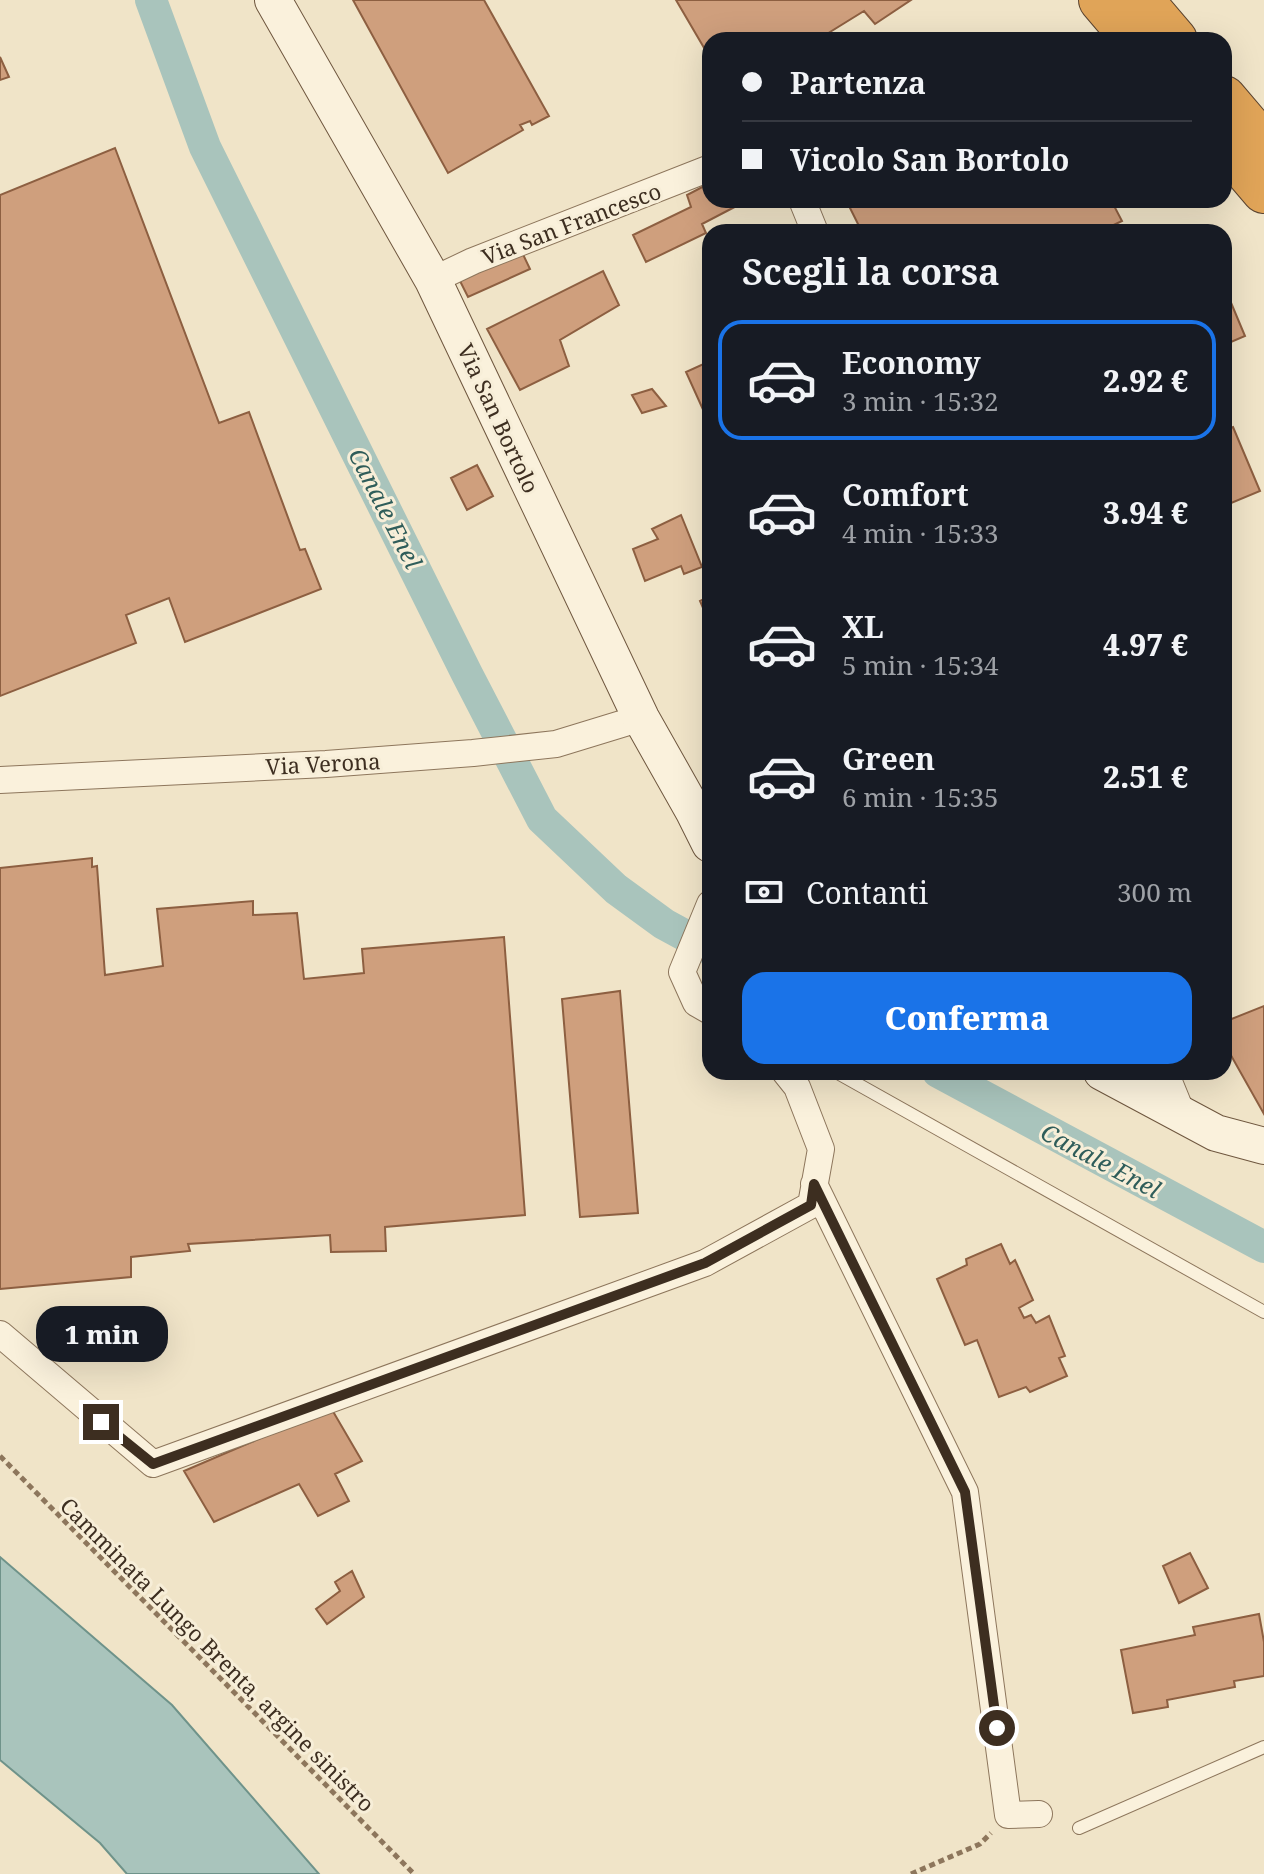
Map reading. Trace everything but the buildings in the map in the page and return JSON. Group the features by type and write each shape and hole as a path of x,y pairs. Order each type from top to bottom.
{"highway":[{"path":"1101,0 1128,32"},
{"path":"1141,0 1168,32"},
{"path":"1232,107 1264,145"},
{"path":"1232,153 1264,191"}],"street":[{"name":"Via San Bortolo","path":"273,0 433,280 641,718 702,828"},
{"name":"Via San Francesco","path":"433,280 473,261 702,171"},
{"name":"Via Verona","path":"0,780 326,764 473,753 556,744 641,718"},
{"path":"702,925 682,972 696,1003 702,1006"},
{"path":"0,1334 153,1464 705,1263 811,1205 821,1149 791,1080"},
{"path":"1117,1080 1216,1133 1264,1146"},
{"path":"1168,1080 1183,1116"},
{"path":"814,1184 965,1492 1008,1815 1039,1814"}],"lane":[{"path":"850,1080 1264,1312"},
{"path":"1079,1828 1264,1747"}],"path":[{"name":"Camminata Lungo Brenta, argine sinistro","path":"0,1456 414,1874"},
{"path":"911,1874 980,1844 1008,1815"}],"water":[{"path":"0,1557 172,1705 319,1874 127,1874 100,1843 0,1760"}],"waterway":[{"name":"Canale Enel","path":"151,0 205,147 542,819 616,889 664,924 702,945"},
{"name":"Canale Enel","path":"953,1080 1264,1247"}],"route":[{"path":"101,1422 153,1464 705,1263 811,1205 814,1184 965,1492 997,1728"}]}
